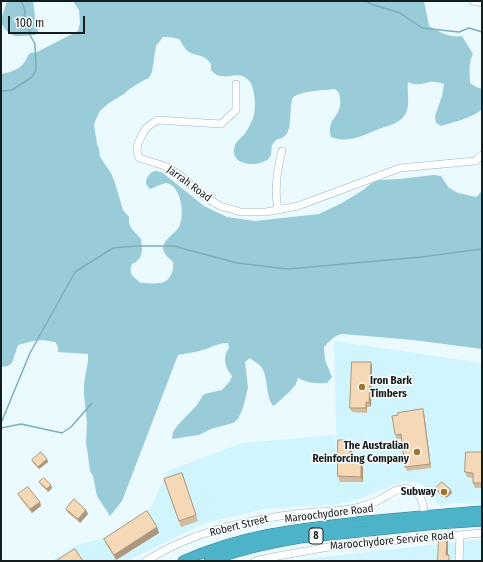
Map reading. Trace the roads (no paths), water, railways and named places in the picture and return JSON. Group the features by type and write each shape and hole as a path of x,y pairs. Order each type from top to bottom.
{"highway":[{"name":"Maroochydore Road","path":"209,561 249,548 293,539 482,511"},
{"name":"Maroochydore Road","path":"183,561 215,548 247,539 277,532 311,527 425,520 482,521"}],"street":[{"path":"473,1 482,3"},
{"name":"Jarrah Road","path":"236,84 236,110 221,124 157,120 146,128 138,143 137,151 139,158 165,166 182,176 201,194 220,206 241,212 266,212 298,206 400,168 475,161 482,155"},
{"path":"278,210 276,201 277,172 282,151"},
{"name":"Robert Street","path":"146,561 166,549 183,542 232,526 270,518 359,507 378,501 401,488 411,489 418,494 423,504 425,520"},
{"name":"Maroochydore Service Road","path":"256,561 334,546 482,533"},
{"path":"459,561 460,535"}],"waterway":[{"path":"1,91 12,90 32,77 36,70 35,44 30,35 28,24 24,18 25,10 21,1"},
{"path":"366,1 400,13 422,28 459,32 469,28 482,32"},
{"path":"1,423 30,353 75,272 113,248 135,246 174,246 237,263 288,269 421,257 482,249"},
{"path":"1,428 21,424 62,433 71,427 92,403"}],"place":[{"name":"Iron Bark Timbers","path":"362,387"},
{"name":"The Australian Reinforcing Company","path":"417,452"},
{"name":"Subway","path":"444,492"}]}
